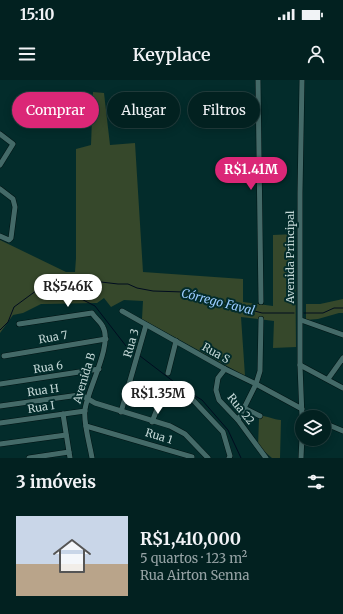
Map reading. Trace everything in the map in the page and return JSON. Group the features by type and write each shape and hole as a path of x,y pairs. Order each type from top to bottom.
{"street":[{"path":"258,80 261,302"},
{"name":"Avenida Principal","path":"302,80 300,193 300,365 304,410"},
{"path":"0,134 13,144 0,165"},
{"path":"0,189 13,198 14,206 10,239 0,236"},
{"name":"Rua S","path":"122,311 225,369 256,384 296,410"},
{"name":"Avenida B","path":"19,324 92,313 104,328 106,338 99,369 87,399 85,411 86,426 92,458"},
{"path":"238,420 256,384 260,371 261,319"},
{"path":"301,320 343,335"},
{"name":"Rua 3","path":"121,412 146,325"},
{"name":"Rua 7","path":"4,356 106,338"},
{"path":"168,373 176,342"},
{"path":"328,378 343,358"},
{"path":"300,365 328,378 343,388"},
{"name":"Rua 6","path":"0,384 99,369"},
{"name":"Rua 22","path":"225,369 218,378 216,390 219,400 238,420 266,458"},
{"path":"152,422 166,386 193,400 223,432 230,456 229,458"},
{"name":"Rua H","path":"0,406 79,395 95,404 152,422 170,426 185,434 208,458"},
{"path":"244,408 260,416"},
{"name":"Rua I","path":"0,423 85,411"},
{"path":"29,458 70,455 63,414"},
{"name":"Rua 1","path":"86,426 192,457 199,447"},
{"path":"331,426 343,430"},
{"path":"0,444 66,435"},
{"path":"301,458 302,446"}],"green space":[{"path":"99,93 104,93 110,145 135,143 143,272 243,279 243,302 273,306 273,235 295,234 296,347 273,348 274,321 241,317 245,376 142,319 143,301 124,300 111,307 104,298 97,303 41,304 23,313 13,315 0,333 0,240 66,272 75,272 76,149 91,145 92,128 99,128"},
{"path":"343,299 343,313 318,319 306,320 306,304 320,304"},
{"path":"260,416 281,420 280,458 272,458 258,446"}],"waterway":[{"name":"Córrego Faval","path":"0,330 8,322 14,307 48,282 63,277 78,277 101,282 128,284 137,288 153,291 184,292 214,302 241,305 262,313 294,313"},
{"path":"48,282 95,306 126,346 136,353"},
{"name":"Córrego Faval","path":"304,313 323,313 334,308 343,308"},
{"path":"140,356 182,388 202,400 228,430 241,458"}]}
